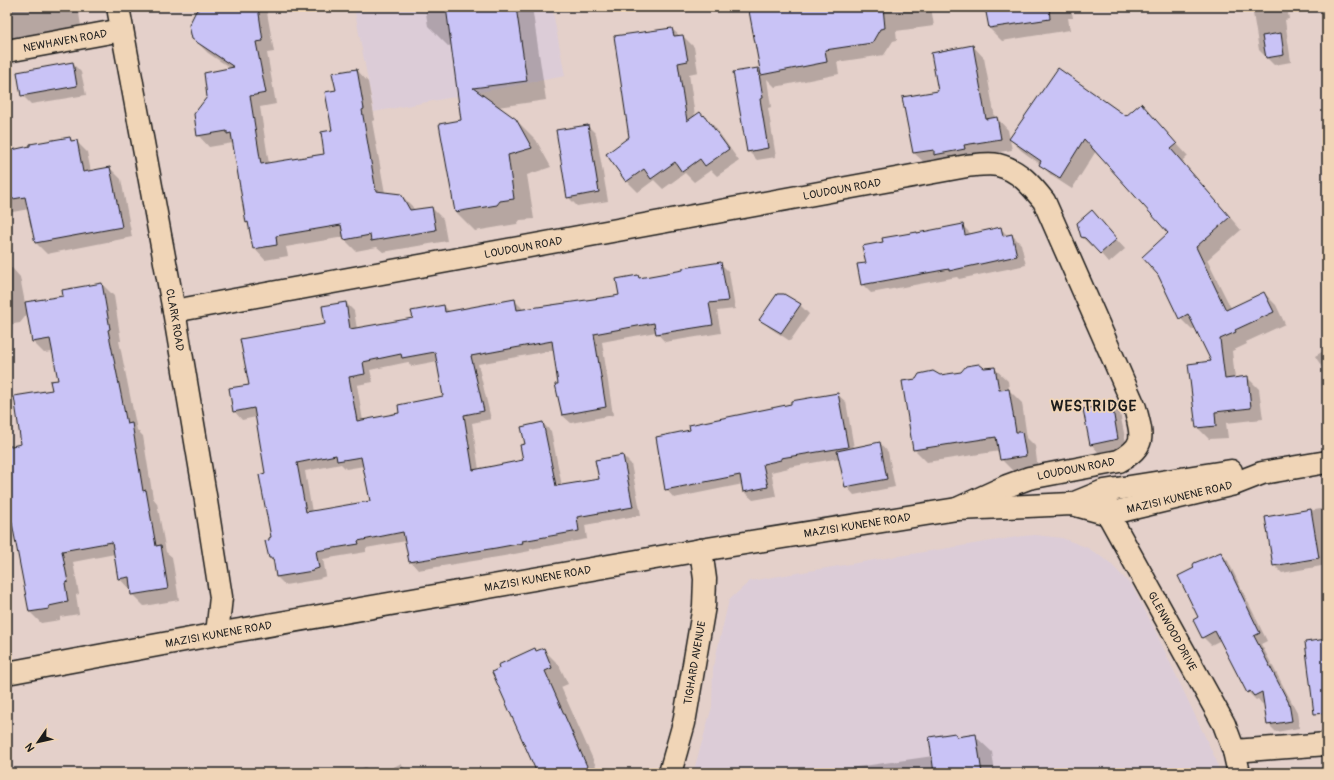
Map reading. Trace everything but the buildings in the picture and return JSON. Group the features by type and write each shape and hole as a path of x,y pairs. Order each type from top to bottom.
{"street":[{"name":"CLARK ROAD","path":"118,7 174,312 221,597 217,634"},
{"name":"NEWHAVEN ROAD","path":"7,51 122,30"},
{"name":"LOUDOUN ROAD","path":"174,312 967,166 997,165 1012,170 1027,181 1044,202 1134,408 1139,424 1141,439 1137,448 1131,454 1119,461 1029,478 1007,486 957,509"},
{"name":"MAZISI KUNENE ROAD","path":"7,673 217,634 701,550 957,509 1072,504 1108,514 1234,484 1262,473 1327,462"},
{"name":"MAZISI KUNENE ROAD","path":"1072,504 1104,491 1229,471 1262,473"},
{"name":"GLENWOOD DRIVE","path":"1104,491 1108,514 1224,724 1234,751 1239,773"},
{"name":"TIGHARD AVENUE","path":"670,773 684,723 704,606 705,579 701,550"},
{"path":"1234,751 1327,744"}],"shaded area":[{"path":"354,7 552,7 565,76 374,112"},
{"path":"1035,535 1062,538 1088,548 1109,562 1132,586 1152,624 1217,762 1219,773 693,773 712,707 713,667 729,600 750,581"}],"district":[{"name":"WESTRIDGE","path":"1094,406"}]}
